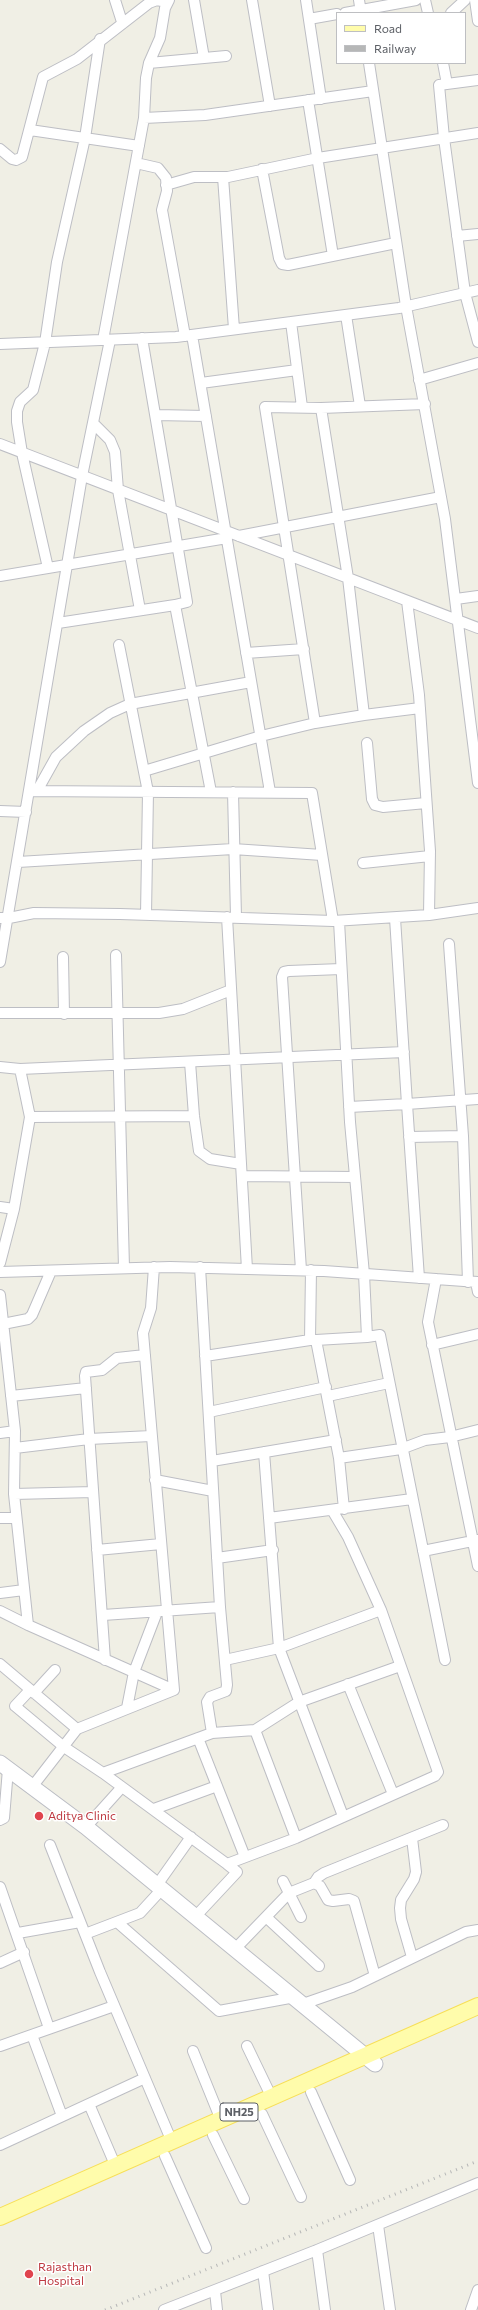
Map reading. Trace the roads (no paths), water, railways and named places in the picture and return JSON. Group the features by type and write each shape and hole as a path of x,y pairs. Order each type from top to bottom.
{"main road":[{"name":"NH25","path":"0,2217 116,2167 213,2135 262,2114 311,2092 478,2006"},
{"name":"NH25","path":"0,2229 168,2149 222,2120 272,2098 478,2017"}],"street":[{"path":"114,0 122,22"},
{"path":"0,149 12,159 19,159 24,153 43,77 77,59 100,39 149,3 157,0 168,1 160,38 149,63 146,78 144,118 93,423 82,476 33,791 26,812 18,862 4,918 0,962"},
{"path":"194,0 204,58"},
{"path":"252,0 270,106"},
{"path":"306,0 321,99"},
{"path":"359,0 361,12 416,0"},
{"path":"425,0 428,12"},
{"path":"452,12 465,0"},
{"path":"475,0 478,22"},
{"path":"309,19 336,14"},
{"path":"48,568 22,453 17,422 18,408 20,402 33,390 45,343 57,262 85,138 100,39"},
{"path":"149,63 226,56"},
{"path":"369,64 406,306 419,380 425,404 456,599 474,727 478,783"},
{"path":"443,64 447,84"},
{"path":"478,80 439,85 444,138 465,293 478,342"},
{"path":"144,118 205,115 373,91"},
{"path":"308,100 333,256"},
{"path":"30,130 139,146"},
{"path":"166,185 201,176 223,177 318,158 478,133"},
{"path":"136,163 158,168 166,178 162,210 201,383 270,792"},
{"path":"262,169 281,263 288,265 396,243"},
{"path":"223,177 234,329"},
{"path":"457,236 478,234"},
{"path":"0,344 189,335 406,306 478,290"},
{"path":"346,315 360,406"},
{"path":"291,322 302,407"},
{"path":"58,623 188,602 142,338"},
{"path":"419,380 478,363"},
{"path":"201,383 297,370"},
{"path":"315,723 265,407 321,408 425,404"},
{"path":"321,408 348,578 364,715"},
{"path":"156,416 206,416"},
{"path":"93,423 113,444 118,490 140,610"},
{"path":"0,444 172,511 226,534 238,536 289,555 478,628"},
{"path":"238,536 440,497"},
{"path":"0,576 178,546 226,534"},
{"path":"456,599 478,596"},
{"path":"407,601 420,708 430,856 429,915"},
{"path":"175,605 211,792"},
{"path":"119,645 148,792 146,915"},
{"path":"246,653 304,649"},
{"path":"33,791 56,757 72,741 105,716 130,704 251,682"},
{"path":"144,771 261,736 315,723 420,708"},
{"path":"367,744 372,798 375,806 383,807 426,803"},
{"path":"33,791 312,793 322,854 336,921 341,969 349,1107 364,1274 367,1337"},
{"path":"233,792 231,990 234,1060 248,1269"},
{"path":"0,812 26,812"},
{"path":"18,862 233,849 322,854"},
{"path":"363,863 430,856"},
{"path":"4,918 34,913 231,917 336,921 429,915 478,908"},
{"path":"395,918 419,1278"},
{"path":"0,1272 154,1267 311,1270 436,1279 475,1285 449,944"},
{"path":"116,955 124,1268"},
{"path":"63,957 64,1014"},
{"path":"301,1270 282,987 284,972 341,969"},
{"path":"0,1013 118,1014 171,1012 197,1004 231,990"},
{"path":"0,1068 20,1069 404,1052"},
{"path":"190,1062 194,1116 199,1151 202,1155 210,1159 241,1164"},
{"path":"0,1263 14,1209 30,1117 20,1069"},
{"path":"349,1107 478,1099"},
{"path":"30,1117 194,1116"},
{"path":"409,1137 463,1136"},
{"path":"242,1176 295,1178 355,1177"},
{"path":"0,1207 14,1209"},
{"path":"154,1267 151,1308 143,1328 161,1544 162,1611 174,1690"},
{"path":"200,1268 226,1689 210,1697 207,1702 212,1733"},
{"path":"311,1270 313,1340 327,1392 336,1440 344,1509"},
{"path":"3,1324 22,1321 32,1315 51,1271"},
{"path":"436,1279 428,1322 450,1437 475,1540 478,1566"},
{"path":"0,1295 15,1431 14,1494 28,1625"},
{"path":"205,1356 313,1340 367,1337 380,1334 445,1660"},
{"path":"432,1345 478,1334"},
{"path":"105,1660 103,1615 89,1439 86,1372 102,1370 120,1357 145,1355"},
{"path":"209,1412 389,1383"},
{"path":"11,1396 86,1388"},
{"path":"339,1458 402,1449 425,1440 450,1437 478,1430"},
{"path":"0,1432 15,1431"},
{"path":"15,1448 89,1439 152,1436"},
{"path":"212,1461 336,1440"},
{"path":"264,1452 273,1550 279,1648 342,1816"},
{"path":"155,1480 213,1491"},
{"path":"14,1494 93,1492"},
{"path":"270,1518 412,1499"},
{"path":"227,1864 296,1838 342,1816 435,1776 438,1772 381,1610 348,1537 332,1510"},
{"path":"0,1518 16,1518"},
{"path":"423,1551 475,1540"},
{"path":"97,1550 161,1544"},
{"path":"217,1558 273,1550"},
{"path":"0,1593 24,1590"},
{"path":"103,1615 220,1607"},
{"path":"225,1660 279,1648 381,1610"},
{"path":"0,1611 105,1660 174,1690"},
{"path":"127,1708 134,1672 162,1611"},
{"path":"0,1664 77,1729"},
{"path":"103,1773 212,1733 255,1730 299,1702 400,1666"},
{"path":"55,1670 15,1706 64,1747 154,1809 237,1872 196,1917"},
{"path":"348,1684 394,1794"},
{"path":"32,1787 77,1729 174,1690"},
{"path":"255,1730 296,1838"},
{"path":"198,1738 245,1857"},
{"path":"4,1766 86,1827 371,2060"},
{"path":"0,1820 4,1818 4,1766"},
{"path":"154,1809 217,1786"},
{"path":"86,1827 122,1787"},
{"path":"235,1949 289,1893 314,1883 318,1877 324,1873 444,1825"},
{"path":"85,1934 140,1914 191,1837"},
{"path":"412,1838 416,1872 414,1879 402,1900 400,1908 402,1925 412,1958"},
{"path":"50,1845 114,2006 145,2078 168,2149 206,2248"},
{"path":"283,1881 301,1917"},
{"path":"314,1883 320,1886 328,1900 333,1901 348,1899 354,1901 375,1976"},
{"path":"0,1887 18,1933 49,2028"},
{"path":"266,1917 319,1966"},
{"path":"18,1933 80,1922"},
{"path":"117,1922 219,2011 299,2001 341,1991 466,1932 478,1930"},
{"path":"0,1963 24,1952"},
{"path":"0,2046 114,2006"},
{"path":"32,2035 62,2116"},
{"path":"247,2046 272,2098"},
{"path":"192,2051 222,2120"},
{"path":"0,2145 145,2078"},
{"path":"311,2092 350,2180"},
{"path":"89,2104 116,2167"},
{"path":"262,2114 301,2197"},
{"path":"213,2135 244,2199"},
{"path":"166,2310 263,2272 478,2183"},
{"path":"378,2225 390,2310"},
{"path":"317,2250 325,2310"},
{"path":"263,2272 268,2310"},
{"path":"471,2310 478,2290"},
{"path":"215,2291 217,2310"}],"railway":[{"path":"105,2310 478,2161"}],"place":[{"name":"Aditya Clinic","path":"39,1816"},
{"name":"Rajasthan Hospital","path":"29,2274"}]}
